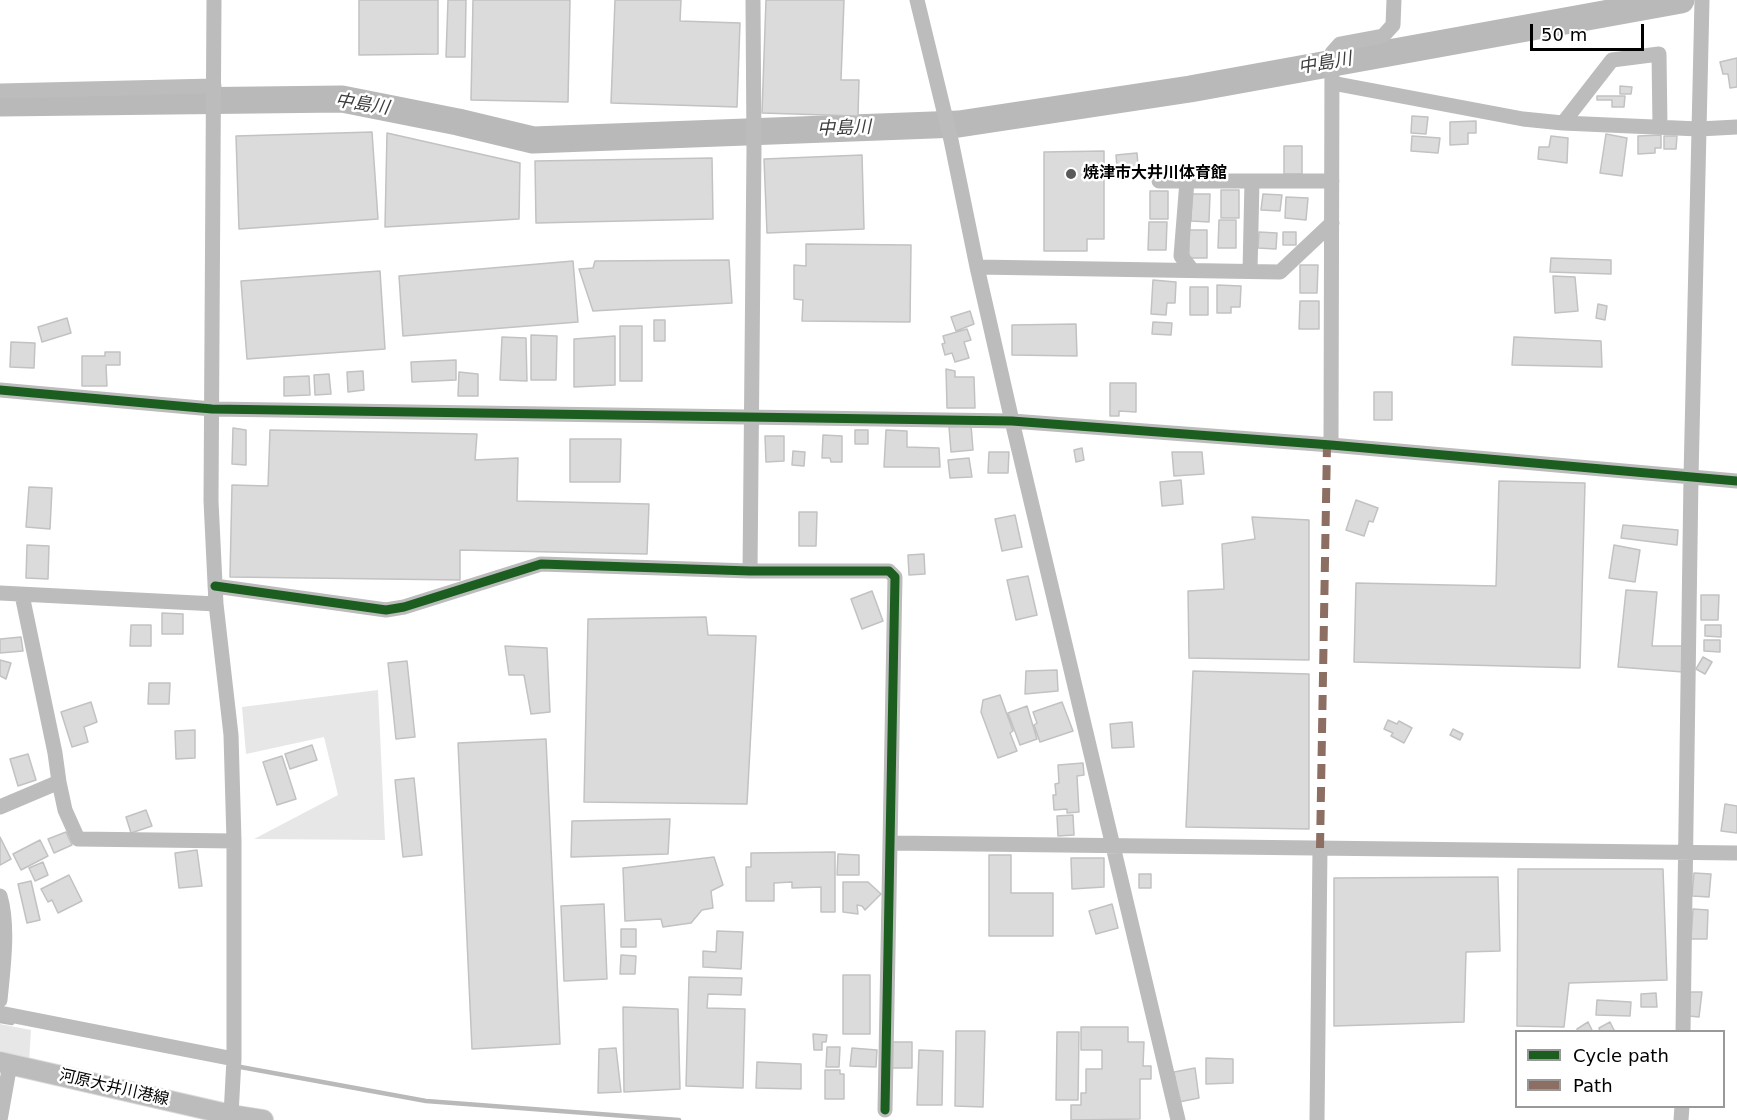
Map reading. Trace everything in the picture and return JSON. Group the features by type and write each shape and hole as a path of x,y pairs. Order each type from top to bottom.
{"main road":[{"name":"河原大井川港線","path":"5,1063 231,1115 263,1120"}],"street":[{"path":"214,0 211,501 216,604 231,735 234,841 234,1059 231,1115"},
{"path":"750,571 753,0"},
{"path":"917,0 951,140 976,267 1178,1120"},
{"path":"1331,445 1332,53 1340,44 1383,36 1393,25 1394,0"},
{"path":"1683,1030 1701,6"},
{"path":"1563,123 1612,60 1659,54 1660,127"},
{"path":"1332,82 1524,119 1699,129 1737,127"},
{"path":"0,91 214,87"},
{"path":"1159,181 1332,181"},
{"path":"1187,181 1181,256 1192,270"},
{"path":"1250,271 1252,181"},
{"path":"976,267 1280,272 1332,223"},
{"path":"0,390 212,409 1012,421 1331,445 1737,481"},
{"path":"215,586 386,610 404,607 541,564 750,571 889,571 895,577 885,1110"},
{"path":"0,593 216,604"},
{"path":"22,595 65,810 78,839 234,841"},
{"path":"0,807 59,782"},
{"path":"891,843 1737,853"},
{"path":"1317,1120 1320,848"},
{"path":"0,896 3,906 4,953 0,1000"},
{"path":"0,1013 234,1059"},
{"path":"0,1120 5,1063"}],"shaded area":[{"path":"378,690 385,840 254,839 338,795 324,737 246,754 242,707"},
{"path":"0,1024 31,1030 29,1062 0,1055"}],"building":[{"path":"359,0 438,0 438,54 359,55"},
{"path":"448,0 466,0 465,57 446,57"},
{"path":"473,0 570,0 568,102 471,100"},
{"path":"615,0 681,0 680,21 740,23 737,107 611,103"},
{"path":"766,0 844,0 841,80 859,80 858,116 762,113"},
{"path":"1737,58 1737,87 1730,88 1728,74 1723,74 1720,62"},
{"path":"1620,86 1632,87 1631,94 1620,94"},
{"path":"1597,96 1625,96 1624,107 1612,107 1612,100 1597,100"},
{"path":"1412,116 1428,117 1426,134 1411,133"},
{"path":"1476,121 1476,133 1468,133 1468,144 1450,145 1450,122"},
{"path":"372,132 378,219 239,229 236,136"},
{"path":"387,133 520,163 519,219 385,227"},
{"path":"1606,134 1627,138 1622,176 1600,173"},
{"path":"1661,135 1661,148 1655,148 1655,153 1638,154 1638,136"},
{"path":"1412,136 1440,138 1438,153 1411,151"},
{"path":"1551,136 1568,138 1567,163 1538,159 1539,147 1549,147"},
{"path":"1664,136 1677,136 1676,149 1664,149"},
{"path":"1284,146 1302,146 1302,174 1284,174"},
{"path":"1104,151 1104,239 1087,239 1087,251 1044,251 1044,152"},
{"path":"1137,153 1139,177 1118,179 1116,155"},
{"path":"862,155 864,229 767,233 764,159"},
{"path":"712,158 713,219 536,223 535,161"},
{"path":"1221,190 1239,190 1239,218 1221,218"},
{"path":"1150,191 1168,191 1168,219 1150,219"},
{"path":"1192,194 1210,194 1209,222 1191,221"},
{"path":"1263,194 1282,195 1280,211 1261,210"},
{"path":"1286,197 1308,198 1306,220 1285,218"},
{"path":"1219,220 1236,220 1236,248 1218,248"},
{"path":"1149,222 1167,222 1166,250 1148,250"},
{"path":"1189,230 1207,230 1207,258 1189,258"},
{"path":"1259,232 1277,233 1276,249 1258,248"},
{"path":"1283,232 1296,232 1296,245 1283,245"},
{"path":"806,244 911,245 910,322 802,321 803,300 794,299 794,265 806,266"},
{"path":"1551,258 1611,260 1611,274 1550,272"},
{"path":"729,260 732,303 593,311 579,269 593,268 595,261"},
{"path":"573,261 578,322 403,336 399,276"},
{"path":"1300,265 1318,265 1317,293 1300,293"},
{"path":"380,271 385,349 247,359 241,281"},
{"path":"1553,276 1575,277 1578,311 1555,313"},
{"path":"1153,280 1176,282 1175,303 1167,303 1166,315 1151,314"},
{"path":"1217,285 1241,286 1240,307 1231,307 1231,313 1217,313"},
{"path":"1190,287 1208,287 1208,315 1190,315"},
{"path":"1300,301 1319,301 1319,329 1299,329"},
{"path":"1598,304 1607,306 1605,320 1596,318"},
{"path":"970,311 974,324 956,331 951,317"},
{"path":"67,318 71,333 42,342 38,327"},
{"path":"654,320 665,320 665,341 654,341"},
{"path":"1153,322 1172,323 1171,335 1152,334"},
{"path":"1076,324 1077,356 1012,355 1012,325"},
{"path":"620,326 642,326 642,381 620,381"},
{"path":"967,329 971,340 964,342 969,358 955,362 952,353 945,355 942,344 945,343 943,336"},
{"path":"531,335 557,336 556,380 531,380"},
{"path":"615,336 615,385 574,387 574,339"},
{"path":"502,337 526,338 527,381 500,380"},
{"path":"1514,337 1601,341 1602,367 1512,365"},
{"path":"11,342 35,343 34,368 10,367"},
{"path":"105,352 120,352 120,365 106,365 107,386 82,386 82,356 105,356"},
{"path":"456,360 456,380 412,382 411,362"},
{"path":"946,369 955,371 955,377 974,377 975,408 947,408"},
{"path":"363,371 364,390 348,392 347,372"},
{"path":"459,372 478,374 478,396 458,396"},
{"path":"329,374 331,394 315,395 314,375"},
{"path":"309,376 310,395 284,396 284,377"},
{"path":"1110,383 1136,383 1136,412 1119,411 1119,416 1110,416"},
{"path":"1374,392 1392,392 1392,420 1374,420"},
{"path":"971,425 973,450 951,452 949,427"},
{"path":"233,428 246,430 246,465 232,464"},
{"path":"270,430 477,434 475,460 518,458 517,501 649,504 647,554 460,550 460,580 230,577 232,485 268,486"},
{"path":"855,430 868,430 868,444 855,444"},
{"path":"886,430 907,431 907,447 939,448 940,467 884,467"},
{"path":"823,435 842,436 842,462 831,462 830,458 822,458"},
{"path":"765,436 784,436 784,461 766,462"},
{"path":"570,439 621,439 620,482 570,482"},
{"path":"1082,448 1084,460 1076,462 1074,450"},
{"path":"793,451 805,452 804,466 792,465"},
{"path":"989,452 1009,452 1008,473 988,473"},
{"path":"1172,452 1202,452 1204,474 1174,476"},
{"path":"969,458 972,477 950,478 948,460"},
{"path":"1181,480 1183,504 1162,506 1160,482"},
{"path":"1499,481 1585,483 1580,668 1354,662 1356,583 1496,586"},
{"path":"29,487 52,488 50,529 26,527"},
{"path":"1356,500 1378,508 1373,522 1369,521 1364,536 1346,530"},
{"path":"799,512 817,512 816,546 799,546"},
{"path":"1015,515 1022,547 1002,551 995,519"},
{"path":"1252,517 1309,520 1309,660 1189,658 1188,591 1224,589 1222,544 1255,539"},
{"path":"1623,525 1678,530 1677,545 1621,538"},
{"path":"27,545 49,546 48,579 26,578"},
{"path":"1614,545 1640,550 1635,582 1609,578"},
{"path":"924,554 925,574 909,575 908,555"},
{"path":"1028,576 1037,615 1016,620 1007,580"},
{"path":"1626,590 1657,592 1652,646 1682,646 1683,672 1618,667"},
{"path":"872,591 883,621 862,629 851,599"},
{"path":"1701,595 1719,595 1718,620 1701,620"},
{"path":"162,613 183,614 183,634 162,634"},
{"path":"706,617 708,635 756,636 747,804 584,802 588,619"},
{"path":"131,625 151,625 151,646 130,646"},
{"path":"1705,625 1721,625 1721,637 1705,636"},
{"path":"21,637 23,651 0,653 0,639"},
{"path":"1704,640 1720,640 1720,652 1704,651"},
{"path":"505,646 547,648 550,712 531,714 524,675 509,675"},
{"path":"1703,657 1712,662 1705,674 1696,669"},
{"path":"0,660 11,663 6,679 0,676"},
{"path":"407,661 415,737 396,739 388,663"},
{"path":"1057,670 1058,691 1025,694 1026,671"},
{"path":"1193,671 1309,674 1309,829 1186,827"},
{"path":"149,683 170,683 169,704 148,704"},
{"path":"1000,695 1013,731 1010,733 1017,751 998,758 981,712 983,700"},
{"path":"91,702 97,722 84,727 88,742 72,747 61,712"},
{"path":"1062,702 1073,731 1040,742 1034,725 1037,723 1033,712"},
{"path":"1027,706 1037,739 1020,745 1008,713"},
{"path":"1388,720 1397,724 1399,721 1412,728 1404,743 1391,736 1393,733 1384,729"},
{"path":"1132,722 1134,747 1112,748 1110,724"},
{"path":"1453,729 1463,734 1460,740 1450,735"},
{"path":"195,730 195,758 176,759 175,731"},
{"path":"546,739 560,1044 472,1049 458,743"},
{"path":"312,745 317,760 290,769 285,754"},
{"path":"28,754 36,780 18,786 10,759"},
{"path":"282,756 296,799 277,805 263,762"},
{"path":"1083,763 1084,775 1077,776 1079,812 1067,813 1067,809 1054,810 1055,784 1059,783 1058,765"},
{"path":"414,778 422,855 403,857 395,780"},
{"path":"1725,804 1737,806 1737,833 1721,831"},
{"path":"146,810 152,826 131,833 126,817"},
{"path":"1073,815 1074,835 1058,836 1057,816"},
{"path":"670,819 668,854 571,857 572,821"},
{"path":"66,832 72,845 54,853 48,839"},
{"path":"0,837 11,859 0,865"},
{"path":"40,840 48,856 21,870 13,854"},
{"path":"197,850 202,886 179,888 175,853"},
{"path":"835,852 835,912 821,912 821,887 792,888 792,882 774,883 774,901 746,901 746,867 751,867 751,853"},
{"path":"838,854 859,855 859,875 837,875"},
{"path":"989,855 1011,855 1011,893 1053,893 1053,936 989,936"},
{"path":"714,857 723,885 711,891 713,908 702,910 691,923 663,927 661,919 625,921 623,868"},
{"path":"1071,858 1104,858 1104,887 1072,889"},
{"path":"43,862 48,875 35,881 29,868"},
{"path":"1518,869 1663,869 1667,980 1569,983 1564,1027 1517,1026"},
{"path":"1694,873 1711,874 1709,897 1692,896"},
{"path":"1139,874 1151,874 1151,888 1139,888"},
{"path":"69,875 82,901 58,913 52,900 48,902 41,889"},
{"path":"1498,877 1500,951 1466,952 1464,1022 1334,1026 1334,878"},
{"path":"31,881 40,920 27,923 18,884"},
{"path":"843,882 868,882 881,894 865,910 862,906 857,905 858,914 843,912"},
{"path":"604,904 607,979 564,981 561,906"},
{"path":"1112,904 1118,928 1096,934 1089,911"},
{"path":"1693,909 1708,910 1707,939 1691,939"},
{"path":"621,929 636,929 636,947 621,947"},
{"path":"717,931 743,932 741,969 703,967 703,951 716,952"},
{"path":"621,955 636,956 635,974 620,974"},
{"path":"843,975 870,975 870,1034 843,1034"},
{"path":"689,977 742,978 741,995 708,994 707,1008 745,1009 743,1088 686,1086"},
{"path":"1690,992 1702,992 1699,1017 1689,1016"},
{"path":"1656,993 1657,1007 1641,1007 1641,994"},
{"path":"1597,1000 1631,1002 1630,1016 1596,1015"},
{"path":"623,1007 678,1009 680,1089 624,1092"},
{"path":"1588,1022 1592,1030 1577,1030"},
{"path":"1610,1022 1614,1030 1600,1030 1599,1028"},
{"path":"1081,1027 1128,1027 1128,1042 1144,1042 1143,1066 1151,1066 1151,1079 1140,1079 1140,1119 1071,1120 1071,1105 1081,1105 1081,1093 1086,1093 1086,1069 1102,1069 1102,1050 1081,1050"},
{"path":"956,1031 985,1031 983,1107 955,1106"},
{"path":"1057,1032 1079,1032 1078,1100 1056,1100"},
{"path":"813,1034 827,1035 826,1042 822,1042 822,1050 814,1050"},
{"path":"891,1042 912,1042 912,1068 891,1068"},
{"path":"827,1047 840,1047 839,1067 826,1067"},
{"path":"616,1048 621,1092 598,1093 599,1049"},
{"path":"852,1048 877,1050 876,1067 850,1066"},
{"path":"919,1050 943,1051 942,1105 917,1105"},
{"path":"1206,1058 1233,1059 1233,1083 1206,1084"},
{"path":"757,1062 801,1064 801,1089 756,1088"},
{"path":"1195,1068 1199,1098 1179,1102 1174,1072"},
{"path":"825,1070 840,1070 840,1074 844,1074 844,1099 825,1099"}],"waterway":[{"name":"中島川","path":"0,103 342,99 458,122 533,140 959,124 1190,89 1681,0"},
{"path":"0,1021 12,1023"},
{"path":"235,1066 426,1101 679,1120"}],"marked path":[{"path":"1320,848 1327,445"}],"cycle path":[{"path":"0,390 212,409 1012,421 1331,445 1737,481"},
{"path":"215,586 386,610 404,607 541,564 750,571 889,571 895,577 885,1110"}],"place":[{"name":"焼津市大井川体育館","path":"1071,174"}]}
